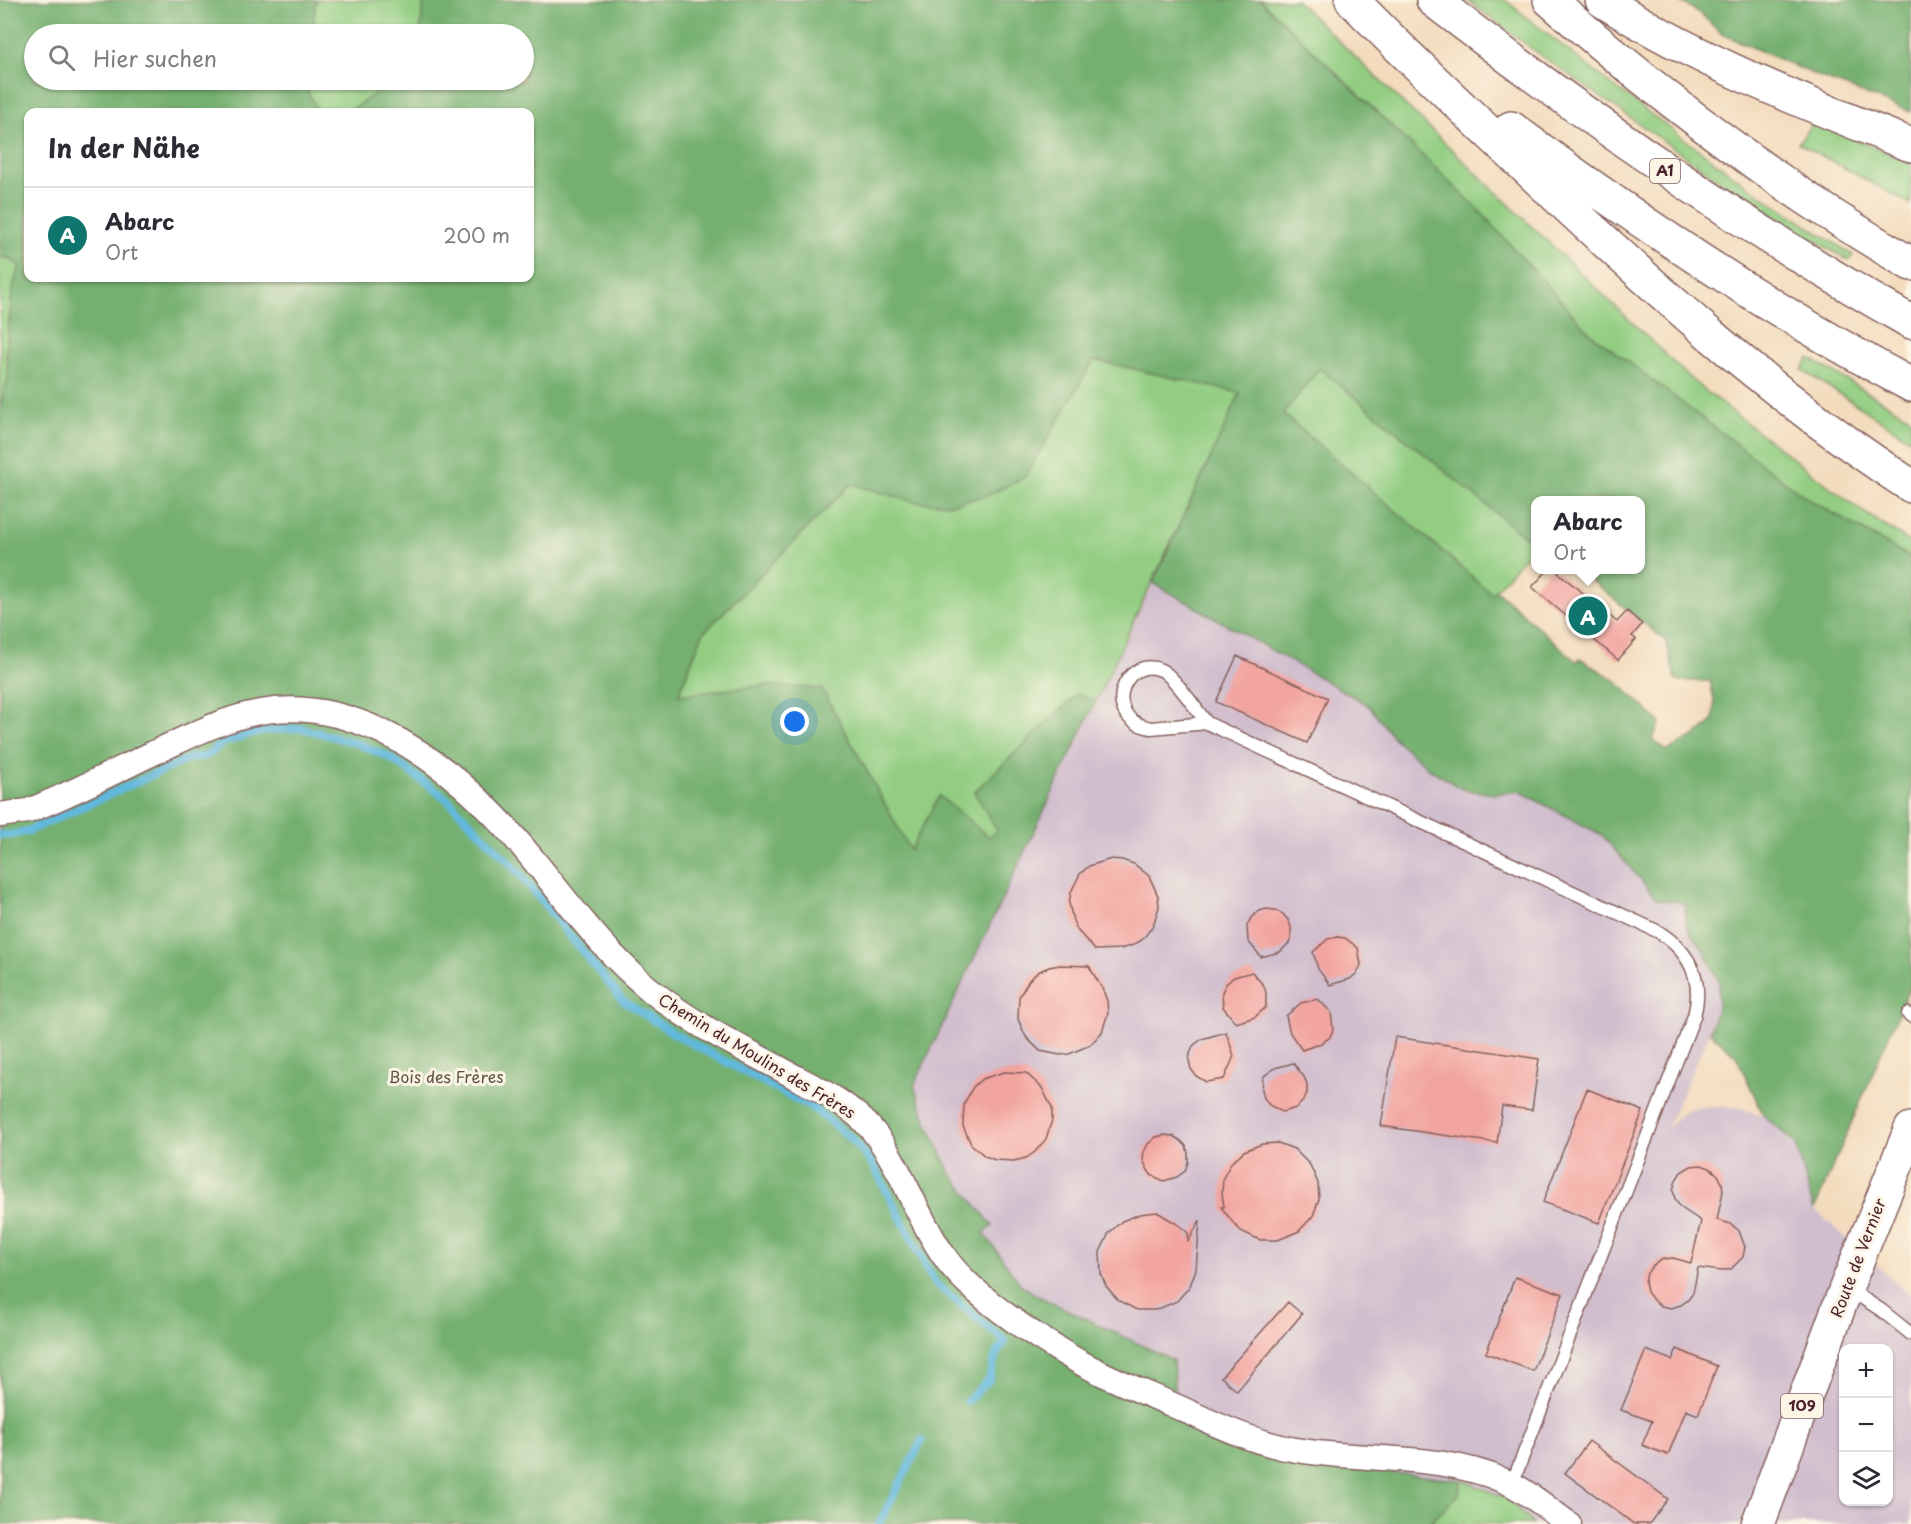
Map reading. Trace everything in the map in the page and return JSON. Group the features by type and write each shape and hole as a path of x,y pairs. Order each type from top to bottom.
{"main road":[{"path":"1352,0 1594,232 1701,328 1813,418 1911,486"},
{"name":"A1","path":"1433,0 1543,84 1663,169 1787,250 1911,322"},
{"path":"1550,0 1639,75 1726,143 1815,204 1911,264"},
{"path":"1602,0 1660,34 1758,83 1911,145"},
{"path":"1385,33 1656,233 1773,308 1911,386"},
{"name":"Route de Vernier","path":"1758,1524 1846,1288 1911,1129"}],"street":[{"name":"Chemin du Moulins des Frères","path":"0,815 28,811 207,729 260,712 308,710 367,724 413,749 459,782 486,806 587,928 651,991 704,1026 850,1108 874,1132 931,1236 959,1276 973,1289 1066,1354 1151,1396 1267,1444 1298,1451 1433,1461 1485,1473 1512,1484 1569,1524"}],"lane":[{"path":"1207,723 1151,728 1142,726 1123,711 1121,696 1125,682 1136,671 1148,667 1161,670 1173,681 1207,723 1659,932 1680,948 1689,962 1698,990 1694,1016 1512,1484"},
{"path":"1846,1288 1881,1310 1911,1334"}],"shaded area":[{"path":"1241,393 1685,903 1687,928 1703,949 1719,981 1718,1005 1710,1032 1666,1128 1688,1109 1713,1106 1741,1108 1764,1116 1796,1144 1815,1210 1911,1296 1911,1524 1533,1524 1506,1498 1462,1480 1307,1464 1254,1452 1176,1421 1173,1360 1038,1296 1021,1285 984,1233 993,1226 950,1172 926,1120 914,1085"}],"green space":[{"name":"Bois des Frères","path":"0,0 316,0 313,24 24,24 24,90 307,90 317,108 24,108 24,282 534,282 534,108 354,108 373,95 376,90 534,90 534,24 421,24 424,0 1260,0 1477,208 1589,332 1808,499 1911,558 1911,984 1814,1210 1796,1144 1764,1116 1736,1056 1710,1032 1718,1005 1719,981 1703,949 1687,928 1685,903 1657,899 1602,835 1519,791 1493,794 1462,789 1428,768 1394,738 1368,705 1153,583 1240,393 1094,360 1025,477 988,495 952,504 916,502 851,484 703,633 678,695 765,685 822,689 910,850 939,796 989,837 997,830 974,792 1077,694 1096,701 914,1085 926,1120 950,1172 993,1226 984,1233 1021,1285 1038,1296 1173,1360 1176,1421 1254,1452 1307,1464 1462,1480 1458,1495 1431,1521 1436,1524 0,1524 0,407 8,378 6,351 13,286 20,266 8,258 0,257"},
{"path":"316,0 424,0 421,24 313,24"},
{"path":"1260,0 1296,0 1694,382 1856,507 1911,543 1911,558 1808,499 1589,332 1477,208"},
{"path":"1467,0 1505,0 1613,86 1757,193 1853,255 1849,261 1748,200 1532,49"},
{"path":"1678,0 1911,0 1911,112 1813,74 1722,34 1701,14"},
{"path":"307,90 376,90 373,95 354,108 317,108"},
{"path":"1814,123 1911,162 1911,204 1798,143"},
{"path":"0,257 8,258 21,265 13,286 6,351 8,378 0,407"},
{"path":"1809,358 1911,418 1911,440 1802,370"},
{"path":"1094,360 1241,393 1096,701 1076,695 997,830 989,837 910,850 822,689 678,696 703,633 851,484 916,502 988,495 1024,477"},
{"path":"1319,367 1531,542 1531,550 1492,594 1283,414"},
{"path":"1462,1480 1506,1498 1533,1524 1436,1524 1431,1521 1458,1495"}],"building":[{"path":"1544,574 1560,574 1617,622 1627,611 1642,624 1632,636 1636,639 1618,660 1532,587"},
{"path":"1237,656 1328,698 1307,743 1216,702"},
{"path":"1111,859 1134,864 1149,876 1158,896 1159,907 1153,926 1142,940 1121,949 1095,950 1078,931 1069,903 1071,892 1080,874 1089,866"},
{"path":"1267,909 1283,914 1288,920 1291,927 1291,941 1280,952 1261,957 1248,941 1247,926 1251,918 1259,911"},
{"path":"1345,938 1358,948 1361,965 1350,979 1330,985 1318,969 1313,952 1328,939"},
{"path":"1060,965 1089,966 1103,990 1108,1013 1102,1032 1090,1045 1069,1054 1060,1055 1040,1051 1026,1037 1018,1019 1019,997 1029,980 1038,972"},
{"path":"1252,972 1264,986 1266,1007 1255,1017 1236,1023 1223,1007 1222,992 1226,984 1234,977"},
{"path":"1318,999 1331,1012 1333,1029 1330,1037 1322,1043 1302,1050 1290,1033 1286,1016 1301,1003"},
{"path":"1226,1032 1234,1056 1224,1079 1206,1082 1196,1076 1191,1069 1189,1061 1193,1046 1202,1039"},
{"path":"1395,1037 1539,1059 1532,1110 1502,1106 1497,1143 1381,1126"},
{"path":"1293,1063 1304,1077 1307,1093 1296,1108 1282,1112 1269,1105 1264,1098 1263,1077 1275,1068"},
{"path":"1004,1072 1026,1073 1042,1088 1052,1108 1052,1120 1046,1139 1035,1152 1026,1158 1014,1161 995,1160 985,1156 971,1144 963,1126 964,1104 973,1087 982,1079"},
{"path":"1587,1089 1643,1111 1599,1223 1543,1202"},
{"path":"1173,1136 1186,1146 1188,1162 1185,1171 1177,1177 1164,1181 1151,1175 1143,1159 1148,1144 1156,1137"},
{"path":"1278,1143 1294,1149 1310,1165 1318,1183 1319,1199 1313,1216 1299,1231 1278,1240 1260,1240 1241,1231 1221,1207 1224,1207 1223,1178 1231,1163 1244,1151 1262,1144"},
{"path":"1701,1165 1710,1168 1718,1175 1722,1183 1723,1191 1717,1220 1731,1224 1739,1231 1745,1247 1743,1257 1731,1269 1721,1271 1698,1268 1693,1293 1688,1300 1671,1308 1661,1306 1647,1292 1645,1282 1647,1273 1653,1265 1663,1259 1673,1258 1691,1263 1701,1221 1680,1207 1673,1190 1681,1172 1691,1166"},
{"path":"1157,1212 1188,1233 1188,1242 1200,1220 1196,1269 1190,1286 1177,1301 1156,1310 1137,1310 1119,1301 1106,1286 1101,1274 1100,1252 1109,1233 1122,1221 1140,1214"},
{"path":"1515,1277 1563,1294 1533,1371 1486,1353"},
{"path":"1288,1302 1302,1314 1237,1391 1221,1377"},
{"path":"1677,1349 1717,1366 1698,1415 1686,1410 1668,1455 1642,1445 1652,1421 1621,1410 1646,1350 1672,1360"},
{"path":"1589,1441 1668,1499 1649,1524 1634,1524 1565,1473"}],"waterway":[{"path":"0,835 28,831 190,758 203,757 222,743 260,731 302,728 356,743 389,757 446,798 515,868 622,1000 676,1035 814,1109 852,1139 873,1165 935,1283 1005,1341 996,1354 989,1380 967,1401"},
{"path":"879,1524 922,1440"}],"place":[{"name":"Abarc","path":"1588,616"}]}
